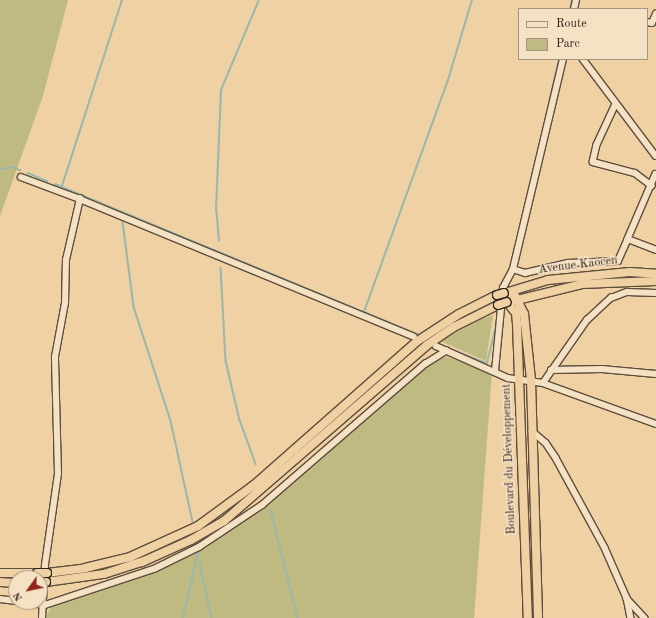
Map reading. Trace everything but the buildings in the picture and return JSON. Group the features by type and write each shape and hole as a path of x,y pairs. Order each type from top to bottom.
{"highway":[{"name":"Avenue Kaocen","path":"0,573 48,573 85,568 130,557 198,526 254,485 416,342 458,314 502,293 555,279 630,272 656,274"},
{"name":"Avenue Kaocen","path":"48,581 104,574 142,562 191,540 224,521 257,494 427,345 460,324 498,305 582,284 656,281"},
{"path":"502,293 512,293 518,299"},
{"path":"524,314 528,303 538,294"},
{"name":"Boulevard du Développement","path":"518,299 524,314 531,380 538,618"},
{"name":"Boulevard du Développement","path":"507,302 516,315 528,618"},
{"path":"523,469 534,469"},
{"path":"524,502 535,502"}],"street":[{"path":"648,22 652,23 656,14"},
{"path":"495,372 503,288 513,269 562,60"},
{"path":"584,60 656,156"},
{"path":"616,104 597,145 593,162 635,173 652,186"},
{"path":"513,269 525,273 568,263 618,261 656,174"},
{"path":"21,177 80,199 414,337"},
{"path":"45,570 58,474 55,357 66,303 66,260 80,199"},
{"path":"628,239 656,250"},
{"path":"543,383 587,320 611,298 627,292 656,293"},
{"path":"436,346 495,372 519,380 531,380 543,383 656,424"},
{"path":"48,604 154,569 228,530 268,500 425,364 446,351"},
{"path":"551,370 602,369 656,374"},
{"path":"532,431 546,443 560,465 605,548 626,598 631,618"},
{"path":"626,598 645,618"}],"green space":[{"path":"0,0 68,0 43,96 0,216"},
{"path":"493,315 486,361 440,341 480,320"},
{"path":"447,357 492,372 474,618 45,618 53,604 156,571 204,549 280,494 414,376 432,362"}],"waterway":[{"path":"62,186 122,0"},
{"path":"219,241 216,209 221,90 259,0"},
{"path":"364,312 449,77 472,0"},
{"path":"570,8 572,0"},
{"path":"536,161 559,60"},
{"path":"0,169 13,167 20,170"},
{"path":"28,173 47,181"},
{"path":"55,184 354,308"},
{"path":"123,222 134,307 171,421 193,522"},
{"path":"509,272 517,239"},
{"path":"221,268 226,361 240,420 256,464"},
{"path":"362,311 417,334"},
{"path":"440,345 487,363 497,322"},
{"path":"271,510 298,618"},
{"path":"183,618 198,552"},
{"path":"200,563 212,618"}]}
